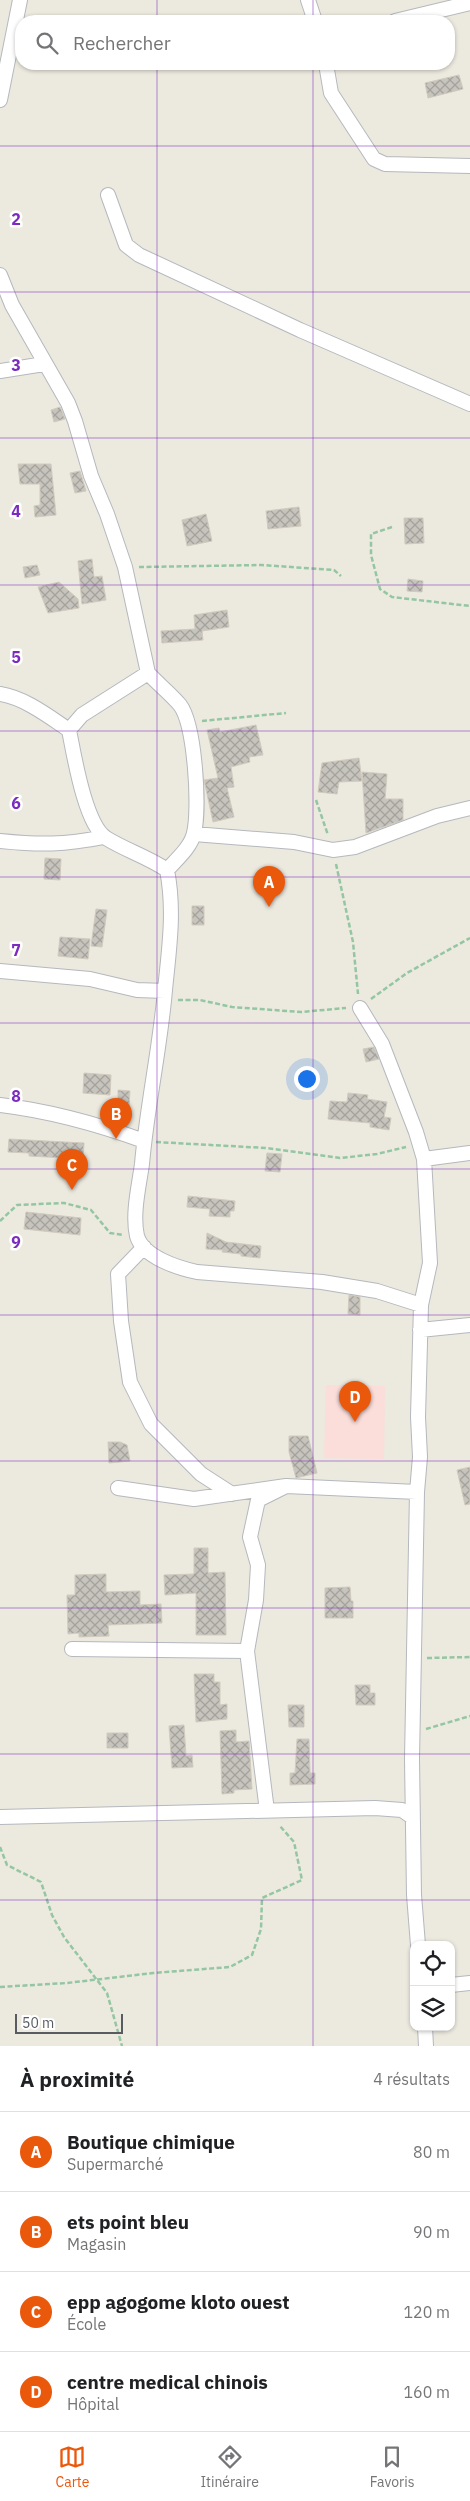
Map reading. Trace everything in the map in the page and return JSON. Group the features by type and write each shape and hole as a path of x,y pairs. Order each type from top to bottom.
{"street":[{"path":"17,15 20,0"},
{"path":"308,0 313,15"},
{"path":"420,15 470,3"},
{"path":"0,100 15,25"},
{"path":"327,70 331,93 374,159 385,164 470,166"},
{"path":"108,195 126,245 139,256 308,334 470,404"},
{"path":"0,275 12,305 68,403 75,421 90,476 107,514 124,567 148,673 180,706 188,723 197,804 194,834 187,848 167,870"},
{"path":"0,371 44,364"},
{"path":"69,730 82,714 148,673"},
{"path":"0,694 10,696 38,709 69,730 89,815 104,837 148,858 167,870 171,890 172,922 165,997 144,1141 136,1220 141,1242 160,1259 176,1268 331,1284 377,1291 421,1305"},
{"path":"194,834 294,842 333,850 354,847 437,816 470,808"},
{"path":"0,841 43,845 68,844 104,837"},
{"path":"0,971 90,979 165,997"},
{"path":"360,1008 382,1044 416,1132 424,1159 430,1263 421,1305 418,1417 420,1456 412,1816 418,1941"},
{"path":"0,1105 32,1109 94,1123 144,1141"},
{"path":"424,1159 470,1152"},
{"path":"141,1242 118,1274 130,1382 151,1424 201,1474 232,1494"},
{"path":"420,1330 470,1325"},
{"path":"267,1810 247,1651 256,1600 258,1565 250,1537 258,1500 286,1486"},
{"path":"118,1488 194,1499 286,1486 418,1492"},
{"path":"72,1650 247,1651"},
{"path":"0,1817 375,1808 402,1810 412,1816"},
{"path":"455,1985 470,1984"},
{"path":"424,2031 426,2046"}],"path":[{"path":"392,527 371,534 371,555 380,589 392,596 470,606"},
{"path":"124,567 262,565 334,570 341,576"},
{"path":"188,723 286,713"},
{"path":"316,800 333,850 353,942 360,1008"},
{"path":"165,997 200,1000 232,1007 301,1012 360,1008 407,973 470,938"},
{"path":"144,1141 266,1148 340,1158 377,1154 405,1147 424,1159"},
{"path":"0,1221 17,1205 64,1203 91,1210 110,1233 141,1242"},
{"path":"416,1658 470,1658"},
{"path":"414,1732 470,1716"},
{"path":"0,1987 67,1983 97,1978 230,1967 252,1954 261,1928 262,1898 302,1880 294,1842 267,1810"},
{"path":"0,1848 7,1864 41,1882 52,1915 64,1937 107,1993 122,2046"}],"shaded area":[{"path":"326,1385 385,1386 384,1459 324,1458"}],"building":[{"path":"459,75 463,89 428,98 425,83"},
{"path":"60,407 65,419 54,422 51,410"},
{"path":"18,464 51,464 56,515 35,517 34,506 40,505 40,484 20,484"},
{"path":"80,471 86,491 75,493 70,473"},
{"path":"299,507 301,526 268,529 266,511"},
{"path":"206,514 212,541 187,546 182,520"},
{"path":"404,518 423,518 424,543 405,544"},
{"path":"92,559 94,577 102,576 106,600 82,604 78,561"},
{"path":"37,565 40,575 25,578 23,567"},
{"path":"408,579 423,581 422,592 407,591"},
{"path":"59,582 78,599 79,608 48,613 38,587"},
{"path":"227,610 229,627 202,631 203,640 162,643 161,631 195,629 194,615"},
{"path":"256,725 263,755 249,757 250,762 231,767 234,787 227,788 234,817 213,822 204,780 218,778 207,730 219,728 220,732"},
{"path":"359,758 362,781 339,782 337,794 318,792 322,763"},
{"path":"362,772 387,774 385,799 403,799 403,820 366,833"},
{"path":"45,858 61,859 60,880 44,879"},
{"path":"192,906 204,906 204,925 192,925"},
{"path":"96,909 107,910 102,947 91,946"},
{"path":"60,937 90,939 88,959 58,956"},
{"path":"374,1047 379,1059 366,1062 363,1049"},
{"path":"84,1073 111,1075 110,1095 83,1093"},
{"path":"118,1090 130,1091 129,1106 118,1105"},
{"path":"348,1093 368,1095 367,1099 387,1102 384,1117 391,1118 389,1130 370,1127 370,1123 328,1119 330,1101 347,1102"},
{"path":"9,1139 84,1143 83,1159 29,1156 29,1153 8,1152"},
{"path":"267,1153 282,1154 280,1172 265,1171"},
{"path":"188,1196 235,1201 234,1211 230,1211 230,1217 209,1216 210,1209 187,1207"},
{"path":"26,1212 81,1218 80,1235 24,1229"},
{"path":"207,1233 226,1242 261,1246 260,1258 222,1252 223,1250 206,1249"},
{"path":"349,1295 360,1297 360,1315 348,1314"},
{"path":"289,1436 308,1436 317,1473 296,1478 289,1452"},
{"path":"108,1442 120,1442 127,1445 130,1461 109,1463"},
{"path":"470,1467 470,1504 465,1505 457,1470"},
{"path":"194,1548 208,1548 208,1573 225,1572 226,1635 196,1635 196,1593 165,1595 164,1575 194,1574"},
{"path":"106,1574 106,1592 140,1591 140,1605 161,1604 162,1623 108,1625 109,1636 79,1637 79,1633 68,1634 67,1595 75,1595 75,1575"},
{"path":"350,1587 351,1601 353,1601 353,1618 325,1618 325,1588"},
{"path":"194,1674 214,1674 214,1682 220,1682 220,1705 227,1704 227,1719 196,1722"},
{"path":"355,1685 370,1685 370,1693 375,1693 375,1705 356,1705"},
{"path":"288,1705 304,1705 304,1727 289,1727"},
{"path":"184,1725 186,1756 192,1755 193,1767 172,1768 169,1726"},
{"path":"236,1730 236,1742 249,1741 252,1789 234,1790 234,1793 222,1794 220,1731"},
{"path":"107,1733 128,1733 128,1748 107,1748"},
{"path":"297,1739 309,1739 310,1773 315,1773 315,1784 290,1785 290,1773 295,1773"}],"place":[{"name":"Boutique chimique","path":"269,907"},
{"name":"ets point bleu","path":"116,1139"},
{"name":"epp agogome kloto ouest","path":"72,1190"},
{"name":"centre medical chinois","path":"355,1422"}]}
